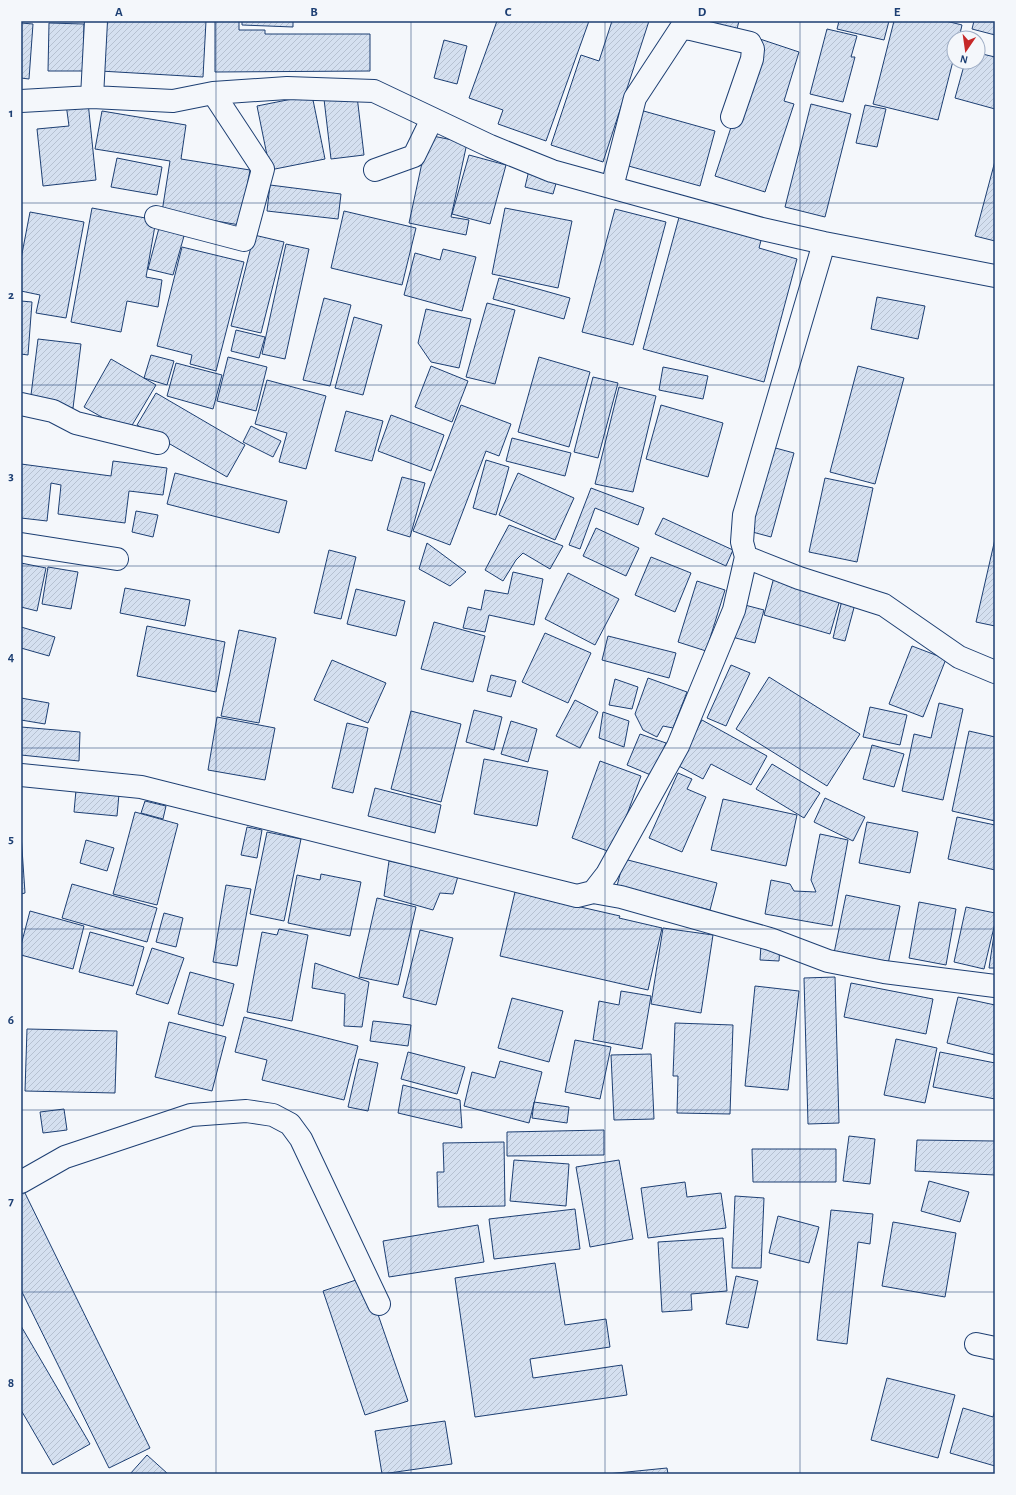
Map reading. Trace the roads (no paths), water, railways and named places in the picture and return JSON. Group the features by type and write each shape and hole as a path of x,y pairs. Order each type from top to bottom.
{"street":[{"path":"92,97 96,21"},
{"path":"612,187 635,98 681,28 750,43 753,49 752,59 732,117"},
{"path":"21,101 92,97 173,101 213,93 287,88 374,91 490,146 552,171 762,229 824,243 995,276"},
{"path":"156,217 244,240 263,169 213,93"},
{"path":"375,170 414,156 432,119"},
{"path":"593,892 607,874 678,746 734,610 746,556 742,542 744,515 824,243"},
{"path":"21,404 53,411 76,423 158,443"},
{"path":"21,544 117,559"},
{"path":"746,556 799,578 884,605 959,657 995,672"},
{"path":"21,775 141,788 577,896 593,892 621,897 770,939 828,961 884,972 995,986"},
{"path":"21,1182 65,1157 190,1115 246,1111 272,1115 290,1124 301,1139 379,1304"}]}
